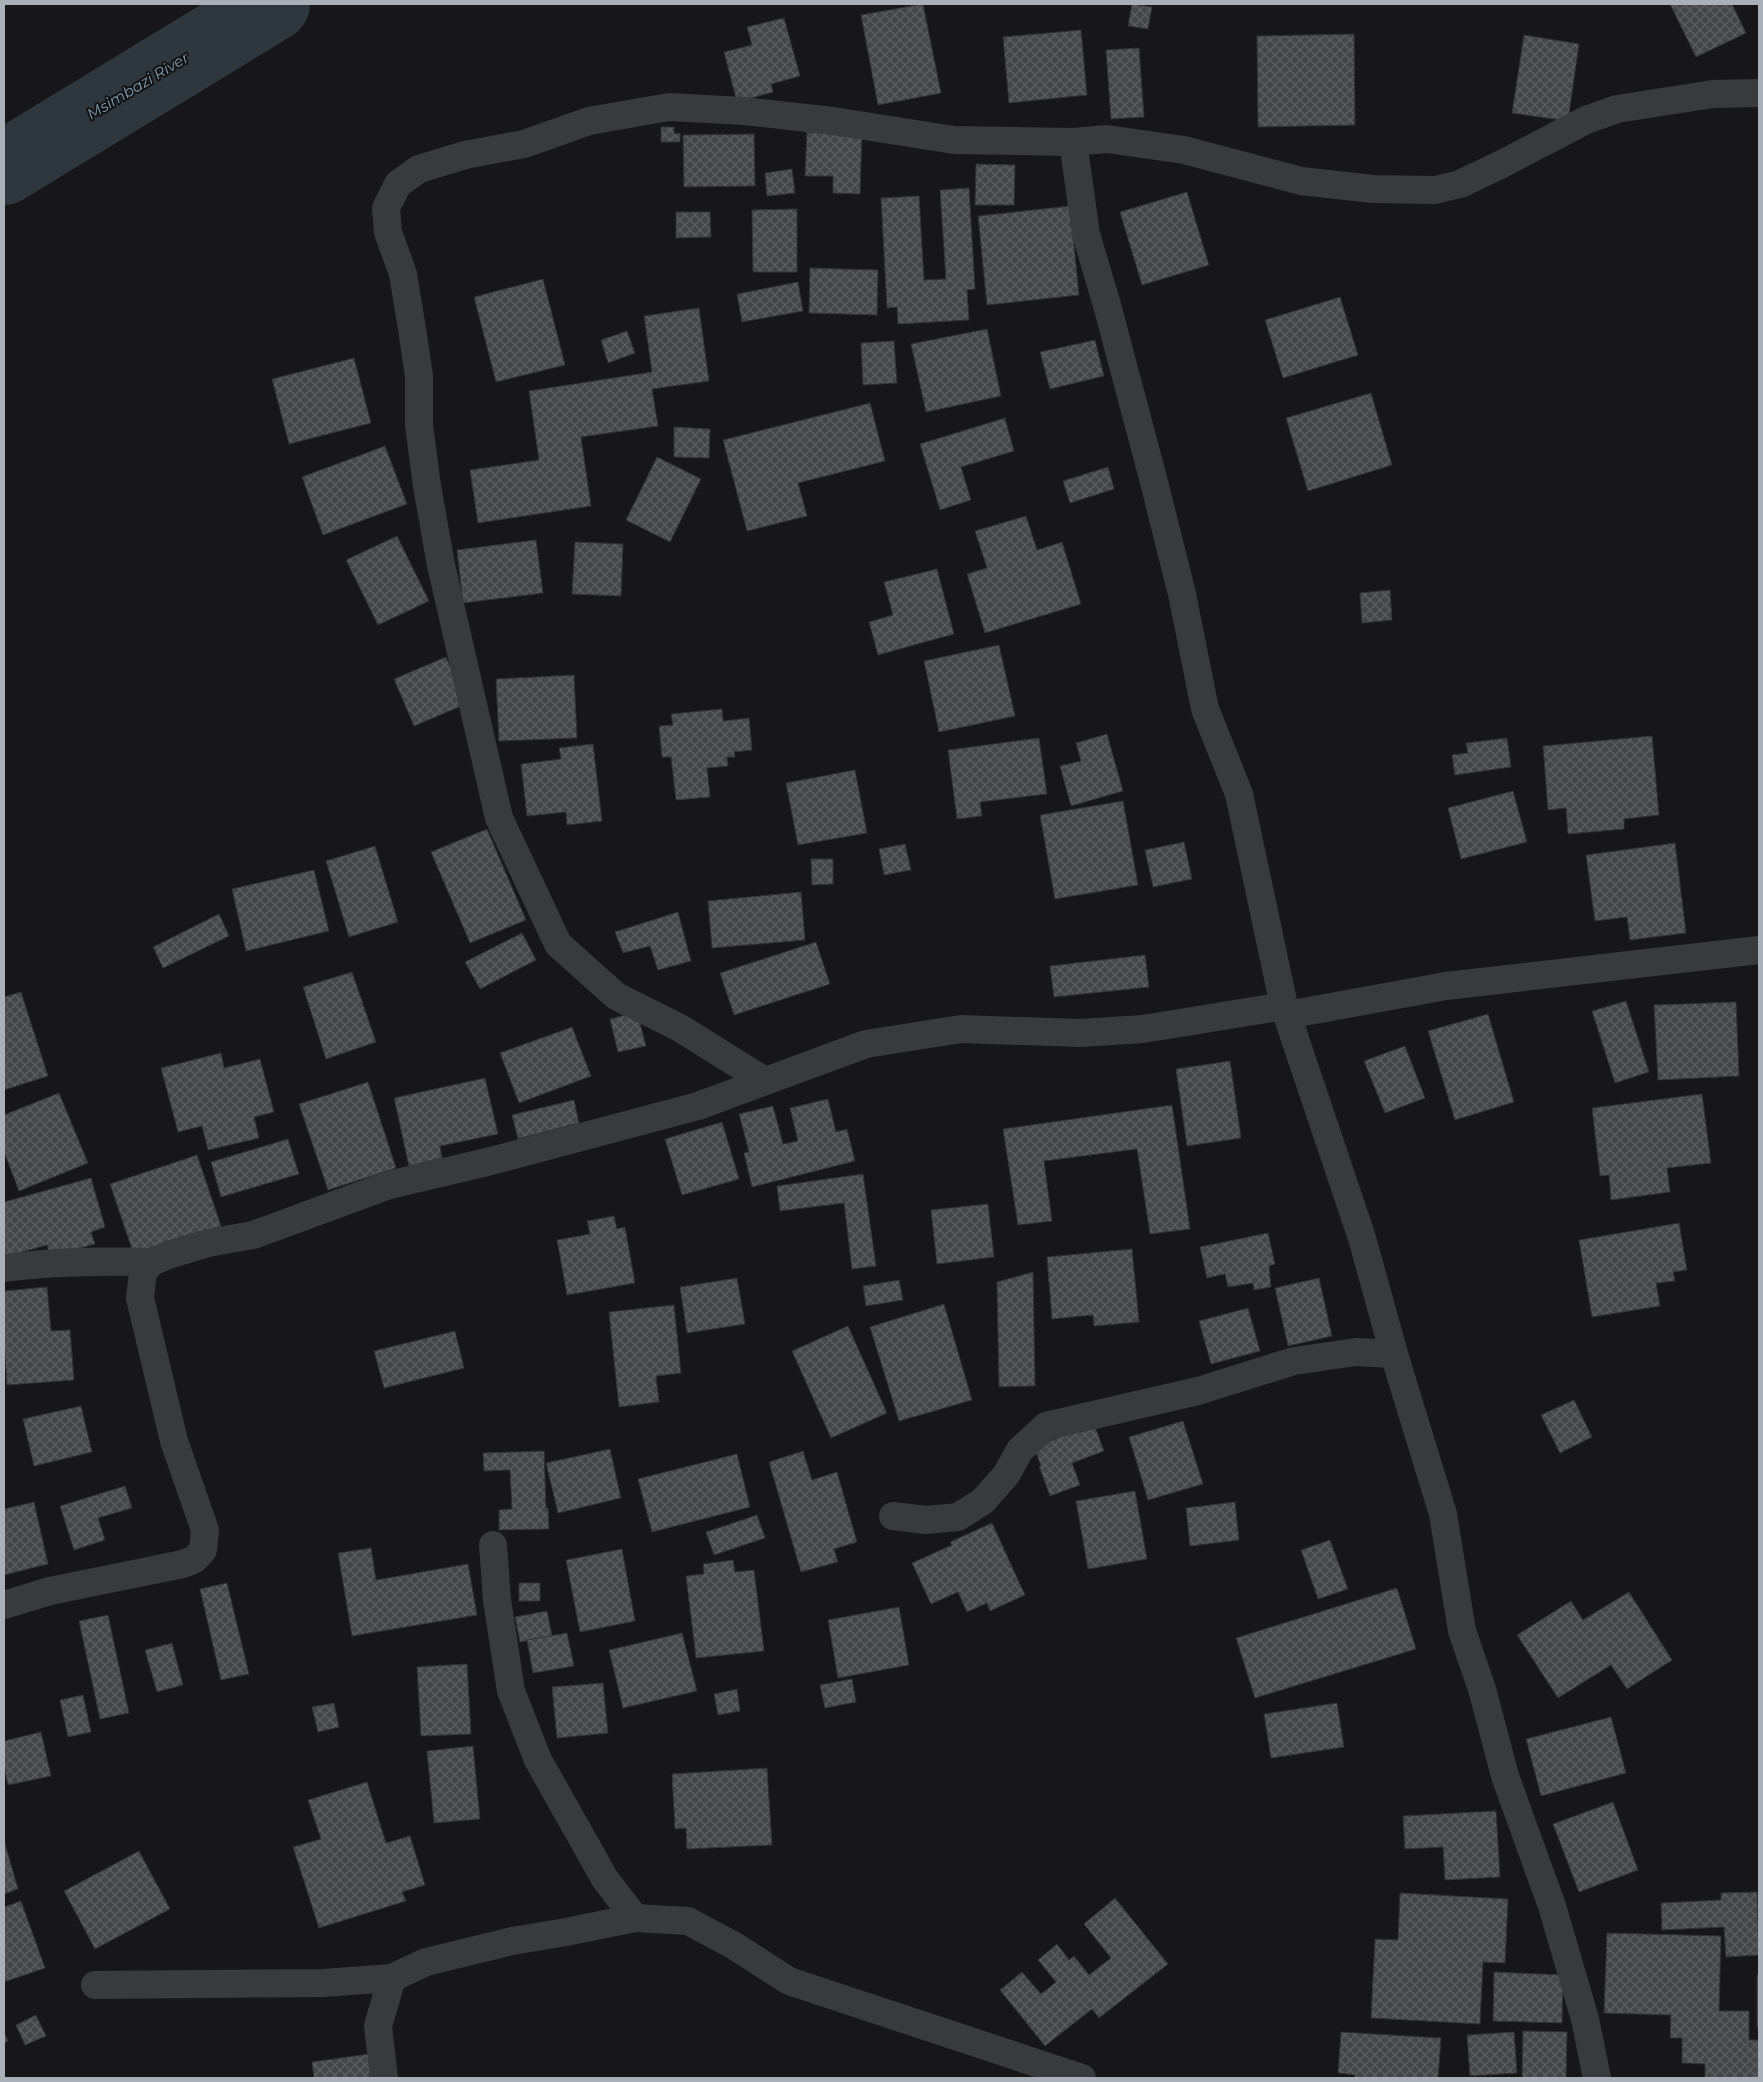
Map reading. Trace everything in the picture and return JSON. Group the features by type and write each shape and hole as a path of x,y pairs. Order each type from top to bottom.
{"street":[{"path":"765,1081 680,1028 616,996 558,944 499,818 439,555 427,486 418,425 418,376 412,329 403,274 388,232 386,208 398,184 418,169 466,155 524,144 588,121 669,107 744,111 833,121 954,140 1073,142 1107,140 1184,150 1301,181 1373,189 1435,190 1460,184 1586,120 1617,109 1713,94 1759,93"},
{"path":"1073,142 1086,234 1159,500 1182,594 1205,709 1239,794 1285,1010 1362,1238 1394,1354 1443,1514 1462,1631 1482,1689 1504,1776 1552,1906 1586,2019 1597,2078"},
{"path":"4,1605 50,1591 183,1564 195,1559 203,1550 205,1530 174,1441 140,1298 143,1272 152,1262 168,1255 208,1243 253,1235 389,1185 487,1162 698,1106 866,1044 960,1030 1080,1033 1143,1030 1446,986 1759,950"},
{"path":"4,1268 28,1264 104,1261 152,1262"},
{"path":"893,1516 926,1520 958,1517 983,1501 1006,1475 1020,1450 1046,1426 1198,1391 1294,1361 1356,1352 1394,1354"},
{"path":"493,1544 497,1600 511,1692 538,1760 605,1879 635,1918"},
{"path":"95,1985 323,1983 392,1978 426,1962 512,1940 566,1932 635,1918 688,1921 733,1945 789,1981 1082,2078"},
{"path":"384,2078 378,2026 392,1978"}],"building":[{"path":"923,4 941,93 878,105 861,15"},
{"path":"1132,4 1152,7 1148,29 1128,26"},
{"path":"1670,4 1732,4 1746,33 1696,57"},
{"path":"784,18 800,76 771,84 773,92 737,102 724,52 752,45 747,27"},
{"path":"1081,30 1087,95 1009,103 1003,37"},
{"path":"1354,34 1355,125 1258,127 1257,36"},
{"path":"1524,35 1579,44 1568,121 1512,113"},
{"path":"1139,48 1144,117 1111,119 1106,50"},
{"path":"661,127 674,127 674,134 680,133 680,142 661,142"},
{"path":"807,132 862,134 860,194 833,193 833,176 805,176"},
{"path":"754,134 755,186 684,187 683,135"},
{"path":"976,164 1015,165 1014,205 975,205"},
{"path":"792,169 795,193 767,196 765,173"},
{"path":"969,188 975,289 967,290 969,320 898,324 897,307 887,308 881,198 919,196 924,280 946,279 940,190"},
{"path":"1187,192 1209,265 1142,285 1120,212"},
{"path":"1070,206 1079,295 987,305 978,216"},
{"path":"797,209 797,272 753,272 752,210"},
{"path":"676,212 710,212 711,237 676,238"},
{"path":"810,268 878,270 877,315 809,313"},
{"path":"543,279 565,365 496,382 474,297"},
{"path":"798,282 803,311 742,322 737,294"},
{"path":"1340,297 1358,355 1283,378 1265,320"},
{"path":"699,308 709,381 652,389 658,426 581,437 591,506 478,523 470,470 539,460 529,391 652,372 644,316"},
{"path":"987,329 1001,396 926,412 911,344"},
{"path":"627,331 635,353 608,363 601,340"},
{"path":"1095,340 1104,376 1050,389 1040,352"},
{"path":"894,341 897,383 863,385 861,343"},
{"path":"354,358 371,423 289,444 272,379"},
{"path":"1371,393 1392,465 1308,491 1286,418"},
{"path":"870,403 885,461 798,483 807,516 747,531 723,440"},
{"path":"1005,418 1014,451 961,467 971,500 940,510 920,444"},
{"path":"674,427 710,429 709,458 674,457"},
{"path":"385,446 407,504 323,535 302,477"},
{"path":"657,457 701,479 670,542 626,520"},
{"path":"1108,467 1114,489 1070,503 1063,481"},
{"path":"1026,516 1037,550 1062,542 1081,604 985,633 967,574 987,568 975,531"},
{"path":"397,536 429,601 378,625 346,560"},
{"path":"536,540 543,593 463,603 457,550"},
{"path":"575,542 623,544 621,596 572,594"},
{"path":"937,569 954,634 878,655 869,622 893,615 884,582"},
{"path":"1390,590 1392,620 1362,623 1360,593"},
{"path":"999,645 1015,716 939,732 924,661"},
{"path":"446,657 466,704 414,726 394,679"},
{"path":"574,675 577,738 499,741 496,679"},
{"path":"722,709 723,721 749,718 752,750 734,752 735,757 727,757 728,766 707,768 710,797 676,800 671,757 662,757 659,726 673,725 671,714"},
{"path":"1107,734 1123,791 1071,806 1060,766 1081,761 1076,743"},
{"path":"1652,736 1659,815 1624,819 1624,829 1568,834 1566,808 1548,810 1543,746"},
{"path":"1039,738 1047,794 980,802 982,816 957,819 948,750"},
{"path":"1507,738 1511,767 1455,775 1452,755 1468,753 1466,743"},
{"path":"593,744 602,821 567,825 566,812 527,816 521,764 561,759 559,748"},
{"path":"855,770 867,833 798,845 786,783"},
{"path":"1513,791 1527,842 1461,859 1448,808"},
{"path":"1123,801 1138,885 1055,899 1040,815"},
{"path":"487,829 526,920 470,943 431,852"},
{"path":"1184,842 1192,879 1153,887 1145,850"},
{"path":"1675,843 1686,933 1630,940 1627,917 1595,921 1586,855"},
{"path":"905,844 911,870 884,875 879,849"},
{"path":"375,846 398,922 349,937 326,861"},
{"path":"811,859 833,859 833,884 812,885"},
{"path":"314,870 329,931 246,951 232,889"},
{"path":"801,892 805,940 712,948 708,901"},
{"path":"678,912 691,961 658,970 650,946 623,953 615,932"},
{"path":"219,914 229,936 163,968 153,947"},
{"path":"522,933 536,960 480,989 465,962"},
{"path":"816,942 830,984 734,1015 720,973"},
{"path":"1145,955 1149,987 1054,997 1050,966"},
{"path":"352,972 376,1042 326,1059 303,987"},
{"path":"21,992 48,1076 4,1090 4,997"},
{"path":"1626,1001 1649,1072 1615,1083 1592,1011"},
{"path":"1736,1002 1739,1076 1658,1080 1654,1005"},
{"path":"637,1012 646,1046 618,1052 610,1019"},
{"path":"1488,1014 1514,1102 1455,1120 1428,1031"},
{"path":"572,1027 591,1076 519,1103 500,1053"},
{"path":"1405,1046 1425,1098 1385,1113 1364,1061"},
{"path":"221,1053 224,1068 260,1059 274,1112 254,1117 259,1138 208,1150 202,1126 178,1132 161,1068"},
{"path":"1230,1061 1241,1138 1187,1146 1176,1069"},
{"path":"485,1078 498,1134 440,1146 442,1158 409,1166 394,1098"},
{"path":"368,1082 396,1168 328,1190 299,1104"},
{"path":"59,1093 88,1163 19,1191 4,1152 4,1115"},
{"path":"1702,1094 1711,1163 1667,1168 1670,1192 1611,1200 1609,1175 1600,1176 1592,1108"},
{"path":"828,1099 836,1132 847,1129 855,1161 752,1187 744,1153 749,1152 739,1114 773,1106 783,1144 798,1141 790,1108"},
{"path":"574,1100 579,1123 518,1139 512,1115"},
{"path":"1172,1105 1190,1229 1150,1234 1137,1149 1044,1161 1052,1221 1018,1225 1003,1129"},
{"path":"722,1122 739,1179 682,1195 665,1139"},
{"path":"288,1139 299,1174 221,1197 211,1162"},
{"path":"197,1155 221,1226 134,1255 110,1184"},
{"path":"863,1174 876,1266 852,1269 844,1203 780,1211 777,1186"},
{"path":"91,1178 105,1227 91,1232 95,1244 50,1256 47,1245 4,1257 4,1202"},
{"path":"988,1204 994,1257 937,1264 931,1210"},
{"path":"614,1216 617,1229 625,1227 635,1283 567,1295 557,1240 590,1234 587,1221"},
{"path":"1679,1223 1687,1270 1673,1272 1675,1281 1656,1283 1660,1306 1592,1317 1579,1240"},
{"path":"1268,1233 1275,1264 1269,1266 1271,1287 1254,1290 1253,1283 1228,1287 1225,1274 1207,1278 1200,1247"},
{"path":"1132,1249 1139,1322 1094,1326 1093,1315 1052,1319 1047,1257"},
{"path":"1033,1272 1035,1386 999,1387 997,1282"},
{"path":"737,1278 745,1324 687,1333 680,1287"},
{"path":"1319,1278 1332,1336 1288,1346 1275,1288"},
{"path":"899,1280 903,1300 866,1306 863,1286"},
{"path":"47,1287 51,1331 70,1330 74,1380 7,1385 4,1342 4,1291"},
{"path":"944,1304 972,1400 899,1421 870,1327"},
{"path":"674,1305 681,1373 656,1376 659,1402 619,1407 609,1312"},
{"path":"1248,1308 1260,1351 1211,1364 1199,1321"},
{"path":"848,1326 887,1413 831,1438 792,1351"},
{"path":"455,1331 464,1368 384,1388 374,1351"},
{"path":"1574,1400 1592,1437 1560,1453 1541,1415"},
{"path":"81,1406 92,1452 34,1466 23,1419"},
{"path":"1183,1421 1203,1484 1148,1500 1129,1437"},
{"path":"1094,1424 1104,1451 1072,1463 1080,1485 1050,1496 1034,1447"},
{"path":"610,1449 621,1498 558,1513 546,1463"},
{"path":"544,1451 546,1508 548,1508 549,1529 499,1530 499,1510 512,1509 510,1470 484,1471 483,1453"},
{"path":"803,1451 812,1480 837,1472 857,1542 834,1549 838,1562 801,1572 769,1462"},
{"path":"737,1454 750,1507 652,1532 638,1479"},
{"path":"125,1486 132,1508 98,1518 105,1540 74,1550 60,1506"},
{"path":"1135,1491 1147,1559 1088,1569 1076,1501"},
{"path":"34,1502 48,1564 4,1575 4,1509"},
{"path":"1235,1502 1239,1540 1190,1546 1186,1508"},
{"path":"757,1515 765,1538 714,1555 706,1532"},
{"path":"992,1523 1025,1595 990,1611 987,1603 967,1612 958,1592 931,1604 912,1563 952,1545 950,1542"},
{"path":"1330,1540 1348,1589 1318,1599 1301,1550"},
{"path":"371,1548 376,1580 468,1564 477,1615 352,1636 338,1553"},
{"path":"622,1549 635,1621 580,1632 566,1560"},
{"path":"733,1560 735,1572 754,1570 764,1651 696,1658 686,1576 704,1574 703,1564"},
{"path":"227,1583 249,1674 221,1680 200,1589"},
{"path":"519,1583 540,1583 540,1601 519,1601"},
{"path":"1397,1588 1416,1649 1255,1698 1236,1638"},
{"path":"1629,1592 1672,1660 1627,1689 1611,1665 1558,1698 1517,1635 1571,1601 1583,1620"},
{"path":"899,1607 909,1665 838,1678 828,1620"},
{"path":"547,1611 552,1636 520,1642 515,1617"},
{"path":"108,1615 129,1713 100,1719 79,1621"},
{"path":"567,1633 574,1666 533,1673 527,1640"},
{"path":"682,1633 697,1691 623,1708 609,1650"},
{"path":"172,1643 183,1685 157,1692 145,1650"},
{"path":"467,1664 471,1734 421,1736 417,1667"},
{"path":"852,1679 856,1702 825,1708 820,1685"},
{"path":"603,1683 608,1733 557,1738 552,1687"},
{"path":"737,1689 740,1711 718,1715 714,1694"},
{"path":"83,1695 91,1732 68,1737 60,1700"},
{"path":"334,1703 339,1727 318,1732 312,1707"},
{"path":"1337,1703 1344,1747 1271,1758 1264,1714"},
{"path":"1611,1717 1626,1773 1541,1796 1526,1739"},
{"path":"41,1732 51,1776 8,1785 4,1766 4,1741"},
{"path":"473,1746 480,1819 434,1823 427,1751"},
{"path":"767,1768 772,1845 687,1849 686,1828 675,1829 672,1774"},
{"path":"367,1782 386,1843 410,1836 425,1885 402,1892 406,1901 319,1928 293,1847 321,1839 308,1800"},
{"path":"1613,1802 1638,1870 1579,1892 1553,1824"},
{"path":"1496,1811 1500,1877 1445,1880 1443,1847 1405,1849 1403,1816"},
{"path":"4,1840 18,1889 4,1894"},
{"path":"139,1851 170,1909 95,1949 64,1891"},
{"path":"1757,1892 1759,1955 1726,1957 1724,1927 1662,1930 1661,1903 1721,1900 1721,1893"},
{"path":"1400,1893 1508,1899 1505,1963 1483,1962 1480,2024 1371,2018 1375,1939 1398,1940"},
{"path":"1115,1898 1168,1964 1099,2018 1092,2009 1045,2046 1000,1990 1022,1972 1041,1994 1056,1982 1038,1960 1057,1944 1069,1960 1074,1956 1089,1975 1111,1958 1084,1924"},
{"path":"21,1901 45,1968 4,1982 4,1907"},
{"path":"1607,1933 1721,1936 1719,2011 1749,2011 1749,2040 1759,2040 1759,2078 1705,2078 1705,2064 1682,2063 1682,2038 1670,2038 1671,2015 1604,2013"},
{"path":"1494,1972 1563,1975 1562,2023 1493,2021"},
{"path":"1757,1975 1759,1975 1759,2027 1757,2027"},
{"path":"36,2015 46,2036 25,2045 16,2025"},
{"path":"1523,2031 1567,2032 1566,2078 1522,2078"},
{"path":"4,2032 8,2041 4,2043"},
{"path":"1341,2032 1441,2038 1438,2078 1355,2078 1355,2075 1338,2073"},
{"path":"1514,2032 1517,2073 1470,2076 1467,2035"},
{"path":"376,2053 380,2078 314,2078 312,2062"}],"waterway":[{"name":"Msimbazi River","path":"4,168 273,4"}]}
